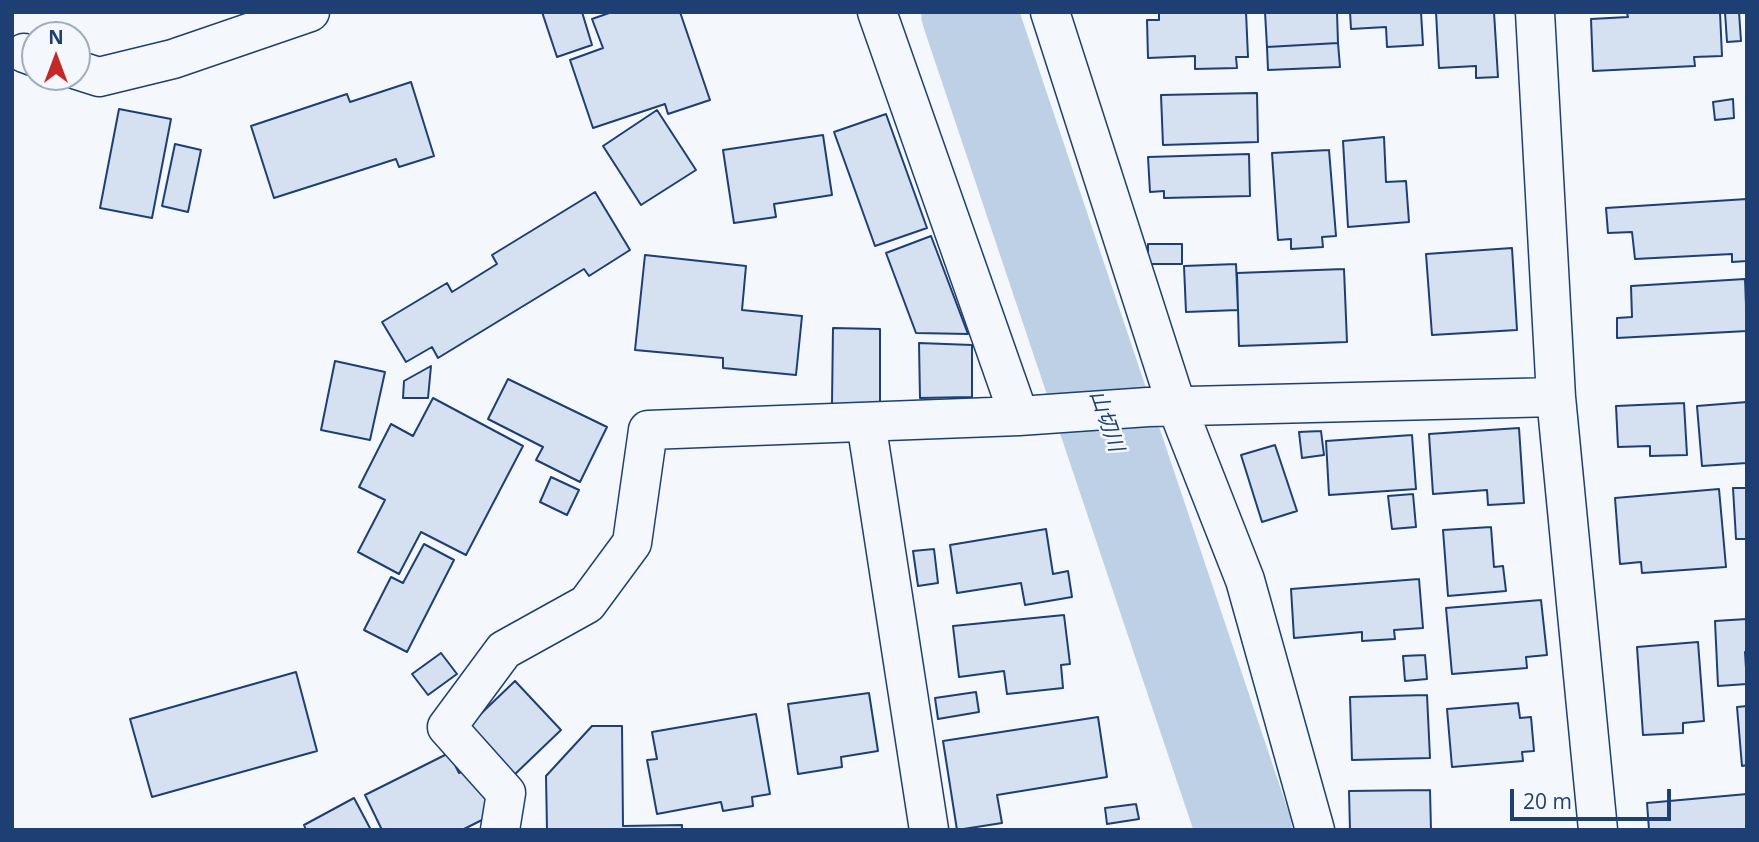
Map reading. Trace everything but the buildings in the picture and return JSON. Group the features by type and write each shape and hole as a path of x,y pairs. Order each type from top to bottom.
{"street":[{"path":"91,74 99,77 173,59 310,12"},
{"path":"877,12 1030,415"},
{"path":"1050,12 1162,407 1245,580 1315,830"},
{"path":"1535,12 1556,397 1598,830"},
{"path":"500,830 506,793 447,727 504,650 587,604 632,543 648,430 1162,407 1556,397"},
{"path":"866,422 929,830"}],"waterway":[{"name":"山切川","path":"969,12 1244,830"}]}
